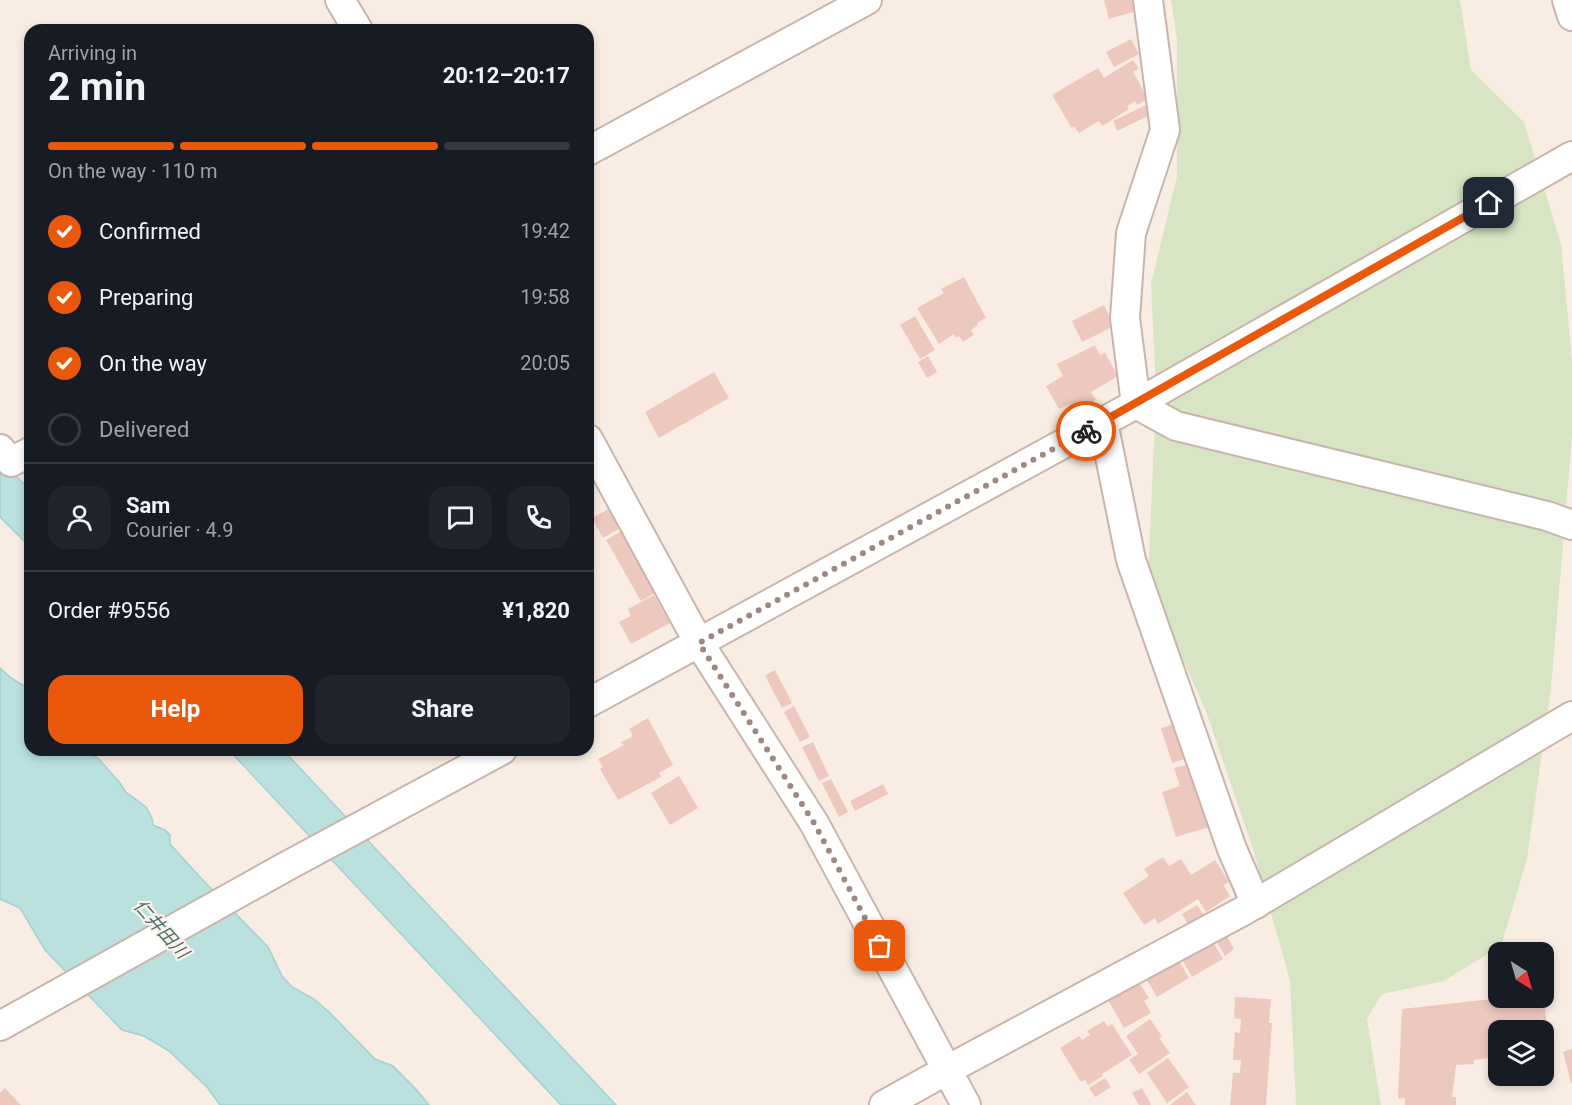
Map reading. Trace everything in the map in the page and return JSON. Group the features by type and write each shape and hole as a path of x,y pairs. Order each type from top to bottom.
{"street":[{"path":"340,0 354,24"},
{"path":"594,148 867,0"},
{"path":"1136,404 1125,318 1131,233 1166,130 1148,0"},
{"path":"1567,0 1572,16"},
{"path":"594,700 1136,404 1572,156"},
{"path":"1136,404 1176,426 1547,516 1572,525"},
{"path":"1103,422 1131,560 1232,849 1256,903"},
{"path":"0,449 11,462 24,455"},
{"path":"594,450 699,643 814,823 966,1105"},
{"path":"884,1105 1256,903 1572,716"},
{"path":"0,1026 262,882 287,866 491,756"}],"green space":[{"path":"1171,0 1460,0 1471,70 1524,122 1561,244 1572,360 1572,436 1551,688 1527,859 1502,942 1488,942 1488,954 1444,981 1382,994 1367,1019 1381,1105 1296,1105 1290,980 1252,846 1206,711 1148,582 1156,391 1151,284 1177,176 1177,40"}],"water":[{"path":"0,460 24,484 24,541 0,517"},
{"name":"仁井田川","path":"0,668 24,686 24,756 94,756 98,758 126,792 146,807 153,825 170,835 170,844 268,947 282,976 292,987 314,999 328,1011 375,1059 393,1066 429,1105 220,1105 207,1087 169,1051 144,1036 122,1030 45,950 20,908 0,899"},
{"path":"235,756 289,756 616,1105 561,1105"}],"building":[{"path":"1104,0 1133,0 1136,11 1109,19"},
{"path":"1131,39 1139,54 1114,67 1106,52"},
{"path":"1133,60 1139,69 1133,72 1148,99 1137,105 1135,101 1127,106 1129,109 1102,126 1099,121 1079,133 1074,126 1072,128 1052,95 1098,68 1104,78"},
{"path":"1146,105 1150,115 1117,131 1113,121"},
{"path":"964,277 986,318 971,330 974,335 963,342 959,336 956,338 954,334 939,344 917,308 944,293 941,289"},
{"path":"1104,305 1114,326 1082,342 1072,321"},
{"path":"915,316 935,350 920,359 900,325"},
{"path":"1095,345 1100,355 1105,353 1118,376 1091,392 1096,400 1074,413 1069,404 1059,409 1046,386 1063,376 1057,364"},
{"path":"928,356 937,372 927,378 918,362"},
{"path":"714,372 729,398 659,438 645,412"},
{"path":"612,507 624,526 603,538 594,522 594,517"},
{"path":"627,528 662,589 641,601 606,540"},
{"path":"654,595 670,623 631,644 619,622 631,616 628,609"},
{"path":"775,670 792,703 782,708 765,675"},
{"path":"794,706 810,737 800,742 784,712"},
{"path":"648,718 673,765 659,773 661,777 618,800 600,769 603,767 598,759 624,745 621,742 633,736 629,729"},
{"path":"1177,723 1188,758 1172,763 1161,728"},
{"path":"813,742 829,776 819,781 802,747"},
{"path":"1190,764 1209,827 1176,837 1162,792 1180,786 1174,768"},
{"path":"679,776 698,808 670,825 651,793"},
{"path":"831,779 848,812 839,817 822,783"},
{"path":"883,784 888,794 855,811 850,801"},
{"path":"1163,857 1169,866 1181,859 1191,875 1215,860 1229,882 1223,885 1230,896 1206,912 1198,899 1158,924 1155,918 1144,925 1123,893 1149,876 1144,869"},
{"path":"1197,905 1205,916 1189,926 1182,914"},
{"path":"1224,931 1234,949 1225,956 1214,937"},
{"path":"1210,937 1223,959 1192,977 1179,954"},
{"path":"1176,956 1189,978 1157,997 1144,975"},
{"path":"1135,976 1149,998 1144,1001 1151,1013 1124,1028 1105,995"},
{"path":"1235,997 1271,999 1269,1023 1272,1023 1266,1105 1230,1105 1233,1073 1240,1073 1241,1060 1233,1060 1235,1032 1240,1033 1241,1019 1234,1018"},
{"path":"1488,999 1488,1008 1545,1008 1546,1020 1488,1020 1488,1058 1474,1060 1474,1064 1456,1065 1452,1097 1456,1097 1456,1105 1405,1105 1405,1098 1398,1099 1402,1009"},
{"path":"1150,1019 1162,1036 1159,1038 1170,1053 1139,1074 1129,1060 1138,1054 1126,1036"},
{"path":"1104,1021 1108,1027 1112,1024 1132,1055 1088,1085 1085,1080 1081,1082 1060,1048 1079,1036 1082,1040 1090,1035 1087,1031"},
{"path":"1572,1049 1572,1083 1571,1083 1563,1052"},
{"path":"1168,1058 1189,1087 1167,1103 1147,1073"},
{"path":"1105,1078 1111,1087 1095,1097 1089,1088"},
{"path":"5,1088 21,1105 0,1105 0,1093"},
{"path":"1142,1088 1150,1105 1139,1105 1132,1093"},
{"path":"1187,1092 1196,1105 1170,1105"}],"way so far":[{"path":"880,946 814,823 699,643 1086,431"}],"route":[{"path":"1086,431 1489,203"}]}
